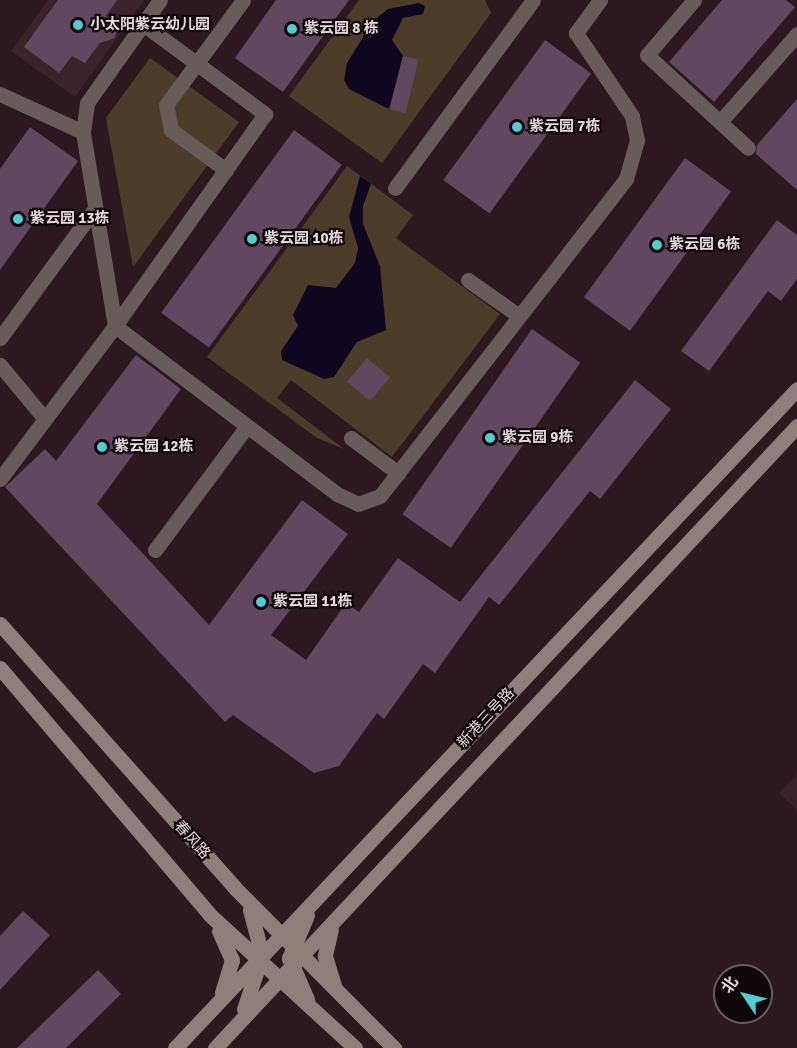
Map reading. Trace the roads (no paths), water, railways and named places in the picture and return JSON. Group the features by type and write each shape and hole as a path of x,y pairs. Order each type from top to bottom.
{"main road":[{"name":"新港三号路","path":"175,1048 260,961 319,894 797,389"},
{"name":"新港三号路","path":"220,1043 278,981 294,957 339,917 797,426"},
{"name":"春风路","path":"0,624 234,888 280,936 294,957 394,1048"},
{"path":"0,668 210,915 260,961 278,981 355,1048"},
{"path":"220,1043 248,1003 260,961 257,926 234,888"},
{"path":"319,894 294,957 322,1018"},
{"path":"208,1013 229,978 232,960 210,915"},
{"path":"339,917 329,933 325,956 328,976 342,999"}],"street":[{"path":"160,0 87,103 83,132 115,327 337,494 358,504 380,496 626,179 637,140 632,116 576,33 591,3"},
{"path":"226,170 171,130 166,105 243,0"},
{"path":"395,188 533,0"},
{"path":"694,0 648,55 748,148"},
{"path":"0,479 115,327 265,114 143,24"},
{"path":"720,122 797,34"},
{"path":"0,94 83,132"},
{"path":"0,338 95,208"},
{"path":"468,280 519,316"},
{"path":"0,365 45,419"},
{"path":"155,550 247,426"},
{"path":"351,438 398,473"}],"place":[{"name":"小太阳紫云幼儿园","path":"78,25"},
{"name":"紫云园 8 栋","path":"292,29"},
{"name":"紫云园 7栋","path":"517,127"},
{"name":"紫云园 13栋","path":"18,219"},
{"name":"紫云园 10栋","path":"252,239"},
{"name":"紫云园 6栋","path":"657,245"},
{"name":"紫云园 9栋","path":"490,438"},
{"name":"紫云园 12栋","path":"102,447"},
{"name":"紫云园 11栋","path":"261,602"}]}
